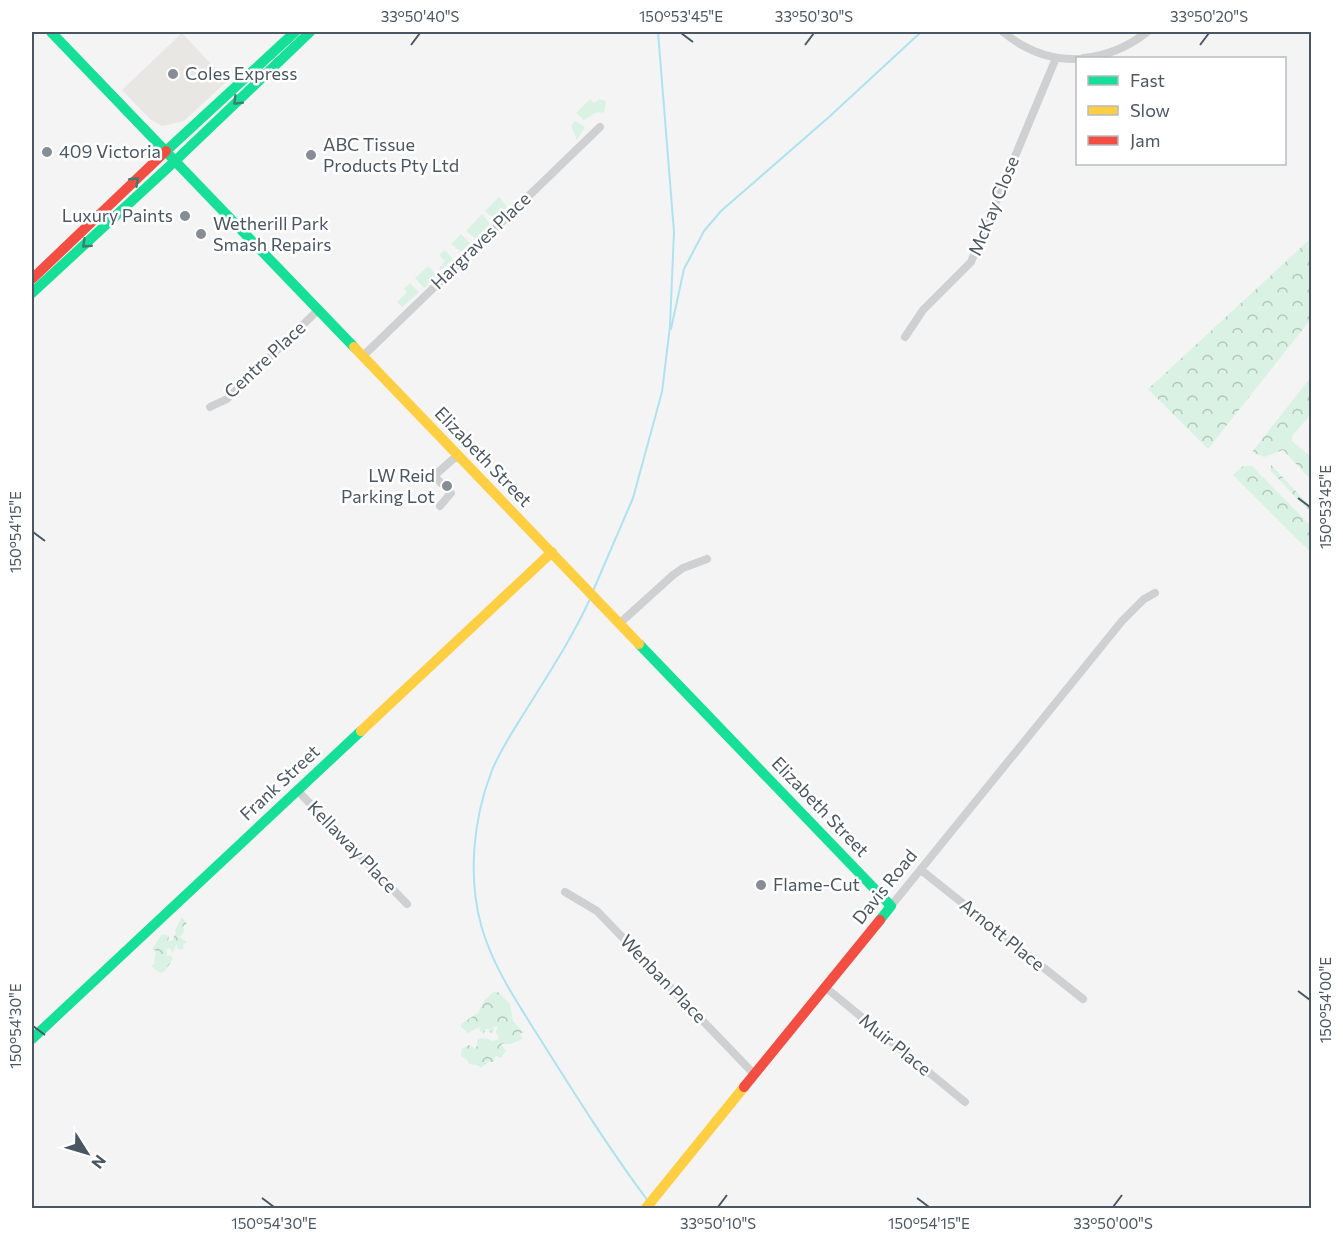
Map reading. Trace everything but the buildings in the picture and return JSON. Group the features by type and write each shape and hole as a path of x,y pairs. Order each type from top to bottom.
{"street":[{"name":"Elizabeth Street","path":"51,32 891,906"},
{"path":"32,279 295,32"},
{"path":"32,293 310,32"},
{"path":"1003,32 1036,53 1056,58 1076,59"},
{"path":"1099,57 1120,50 1148,32"},
{"name":"McKay Close","path":"905,337 923,310 971,262 1056,58"},
{"name":"Hargraves Place","path":"363,356 600,127"},
{"name":"Centre Place","path":"210,407 227,399 318,310"},
{"path":"440,506 451,493 434,476 453,459 460,457"},
{"name":"Frank Street","path":"32,1039 552,552"},
{"path":"620,623 673,575 683,568 707,559"},
{"name":"Davis Road","path":"646,1209 1122,621 1144,599 1155,593"},
{"name":"Kellaway Place","path":"297,790 407,904"},
{"name":"Arnott Place","path":"921,870 1083,999"},
{"name":"Wenban Place","path":"565,892 597,911 754,1074"},
{"name":"Muir Place","path":"825,987 965,1102"}],"shaded area":[{"name":"Coles Express","path":"182,33 227,81 184,121 162,126 150,119 122,90"}],"green space":[{"path":"590,99 594,103 599,99 606,101 604,113 596,113 584,120 576,113"},
{"path":"575,121 585,127 577,140 571,126"},
{"path":"499,197 507,207 495,219 485,211"},
{"path":"482,214 490,224 475,238 466,231"},
{"path":"461,234 470,243 461,252 451,244"},
{"path":"1311,238 1311,319 1208,449 1148,389"},
{"path":"445,250 453,259 441,270 439,268 445,261 439,255"},
{"path":"428,266 437,275 424,288 415,278"},
{"path":"410,283 419,292 402,307 397,302 407,292 404,289"},
{"path":"1311,377 1311,414 1292,436 1292,441 1311,457 1311,480 1283,450 1264,457 1252,452"},
{"path":"1271,465 1311,507 1311,513 1270,470"},
{"path":"1243,466 1252,466 1311,526 1311,553 1233,475"},
{"path":"182,917 187,924 183,926 184,932 179,937 187,942 181,950 177,949 177,943 172,954 171,949 167,948 167,956 171,955 173,959 164,972 160,973 151,966 154,964 156,951 152,949 162,934 169,936 168,942 172,940"},
{"path":"493,992 498,992 510,1004 513,1021 523,1032 520,1034 522,1039 511,1044 501,1044 506,1051 501,1058 496,1056 493,1062 488,1062 481,1068 469,1064 461,1056 462,1048 469,1045 475,1049 477,1040 481,1038 493,1041 499,1039 496,1032 498,1026 493,1027 494,1030 491,1033 489,1029 486,1029 484,1033 480,1031 479,1027 468,1033 461,1027 461,1024 478,1013 484,1001"}],"waterway":[{"path":"593,591 633,498 662,392 670,326 674,232 658,32"},
{"path":"671,329 684,269 704,231 721,211 829,117 921,32"},
{"path":"590,599 576,628 494,765 476,829 475,888 477,907 486,941 507,986 594,1123 648,1201"}],"traffic: fast":[{"path":"32,293 175,161 51,32"},
{"path":"166,151 295,32"},
{"path":"310,32 175,161 354,347"},
{"path":"639,644 891,906 880,920"},
{"path":"32,1039 361,731"}],"traffic: slow":[{"path":"354,347 639,644"},
{"path":"361,731 552,552"},
{"path":"646,1208 744,1087"}],"traffic: jam":[{"path":"32,279 166,151"},
{"path":"744,1087 880,920"}],"place":[{"name":"Coles Express","path":"173,74"},
{"name":"409 Victoria","path":"47,152"},
{"name":"ABC Tissue Products Pty Ltd","path":"311,155"},
{"name":"Luxury Paints","path":"185,216"},
{"name":"Wetherill Park Smash Repairs","path":"201,234"},
{"name":"LW Reid Parking Lot","path":"447,486"},
{"name":"Flame-Cut","path":"761,885"}]}
